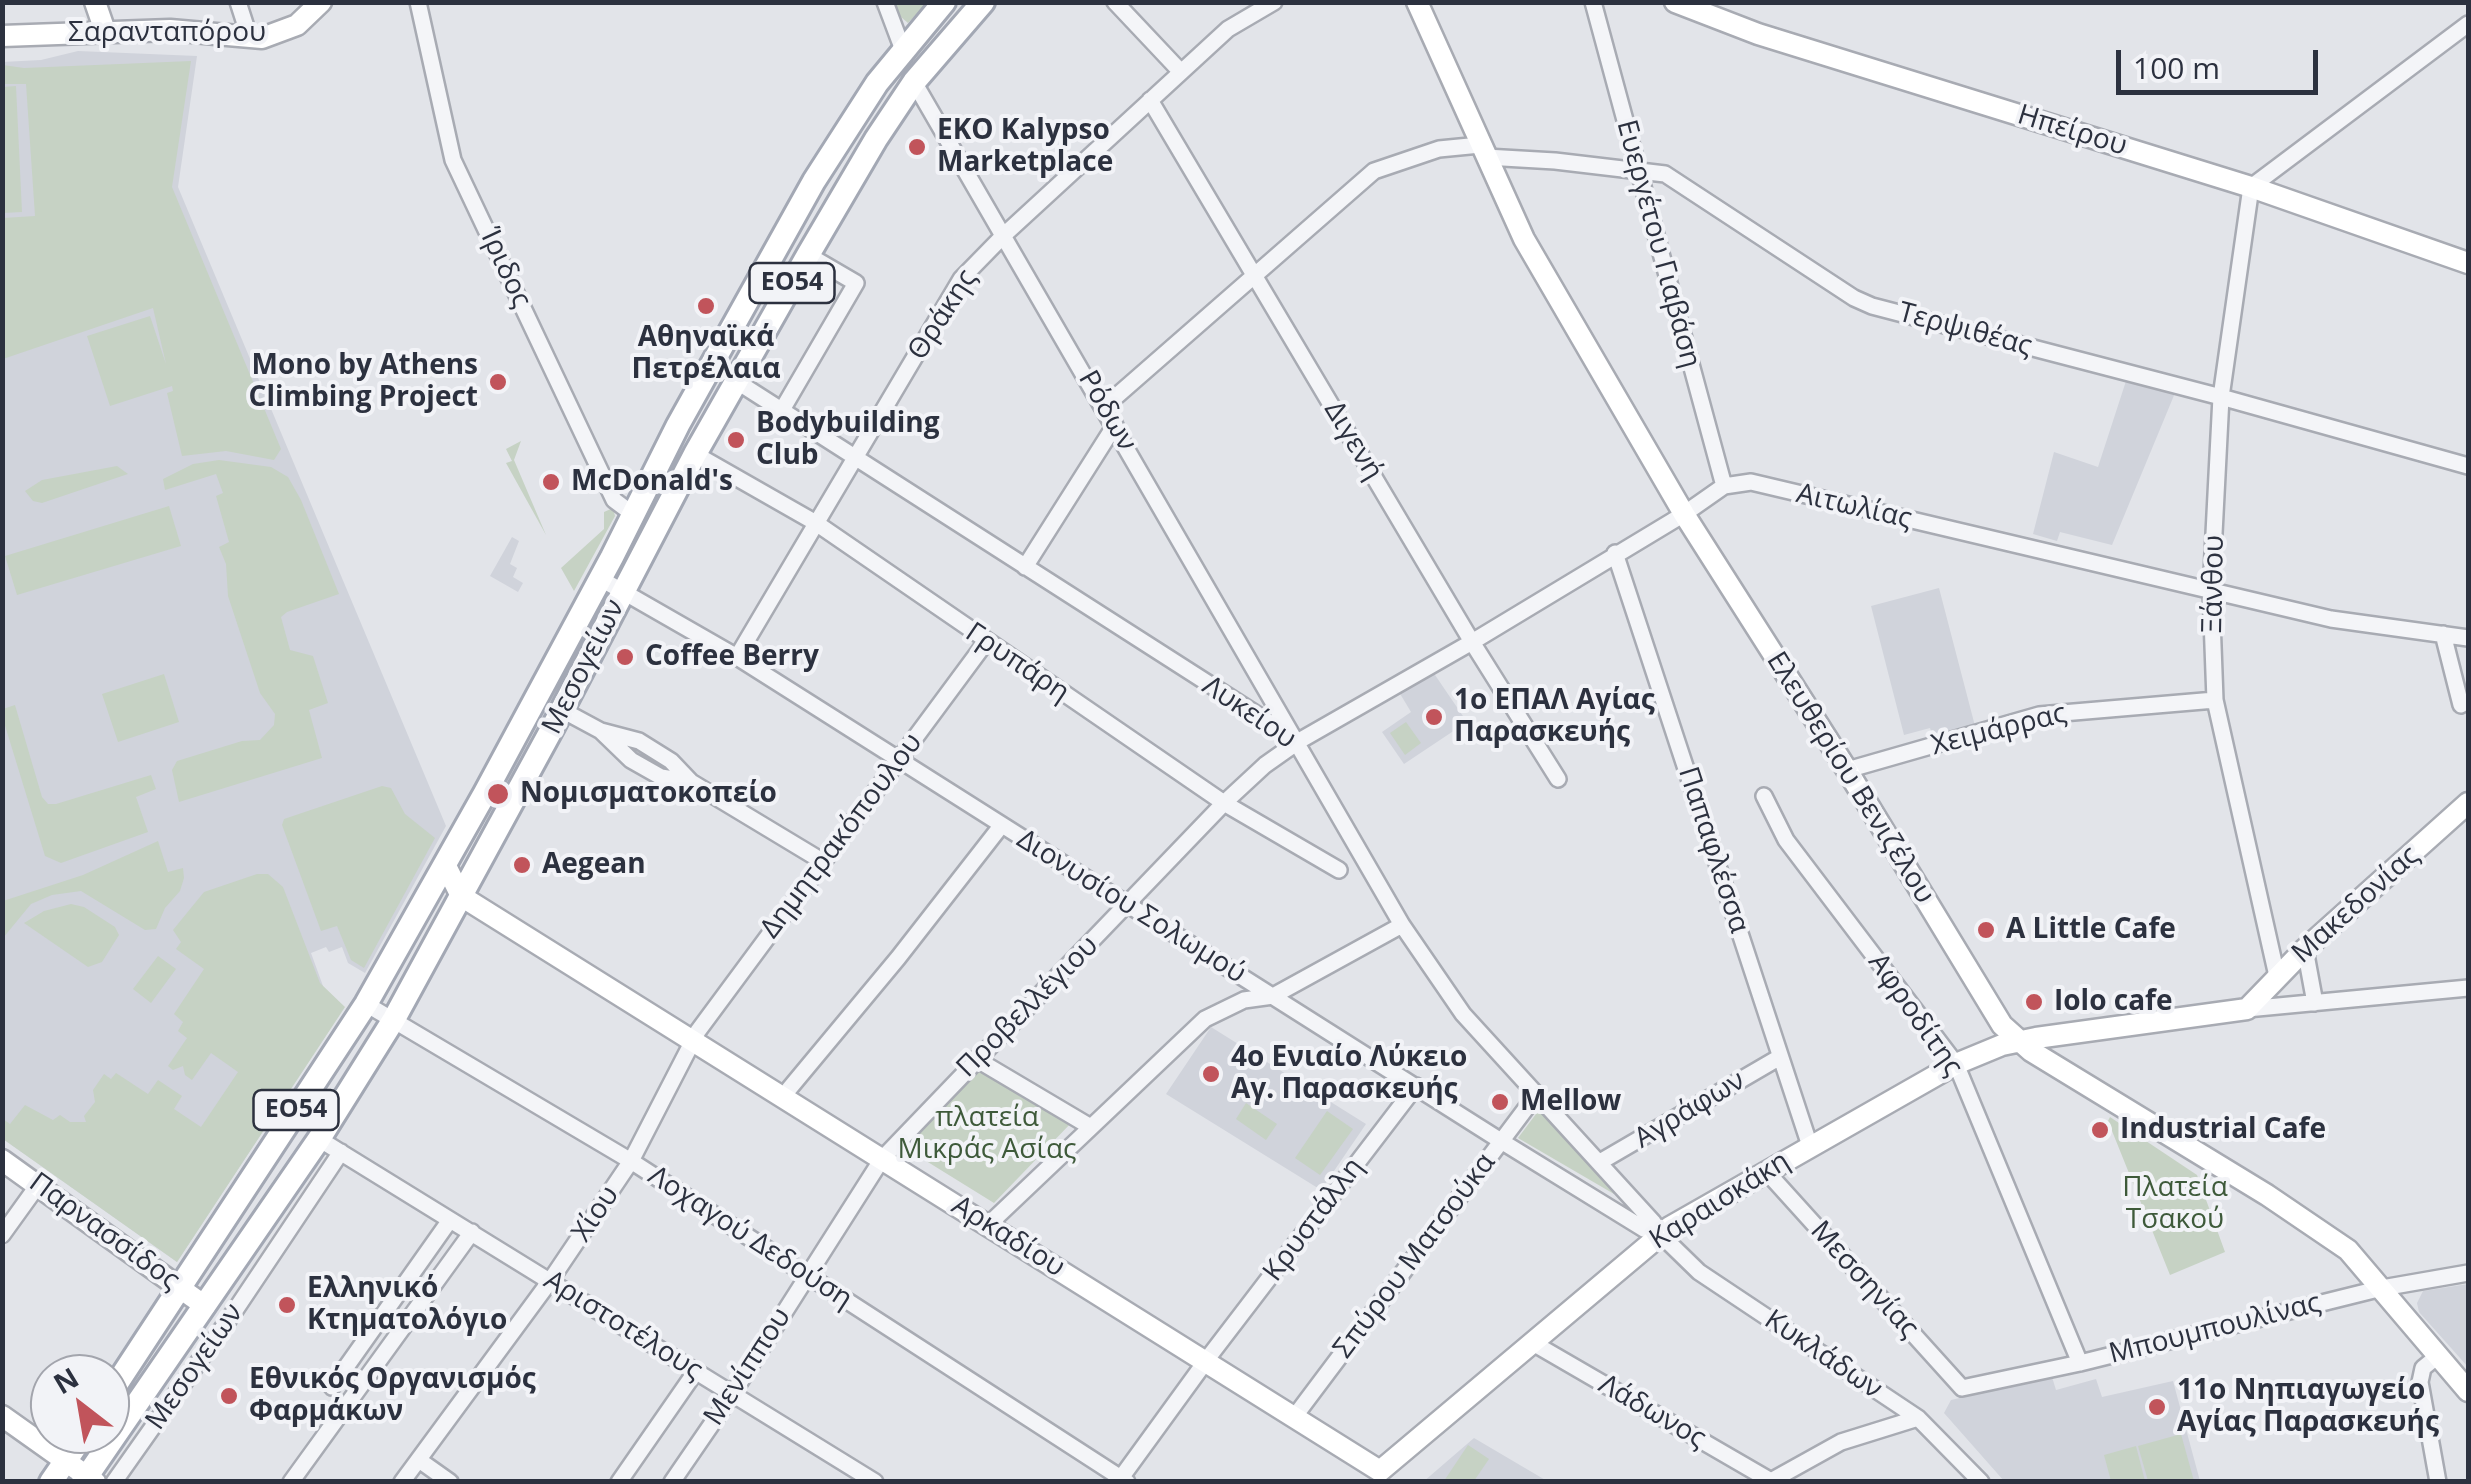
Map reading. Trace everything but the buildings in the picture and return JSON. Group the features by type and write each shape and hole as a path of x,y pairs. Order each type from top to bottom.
{"main road":[{"name":"Μεσογείων","path":"130,1364 366,1004 814,181 903,50 944,2"},
{"name":"Μεσογείων","path":"88,1480 319,1140 394,1019 696,454 808,255 876,138 914,82 983,2"},
{"path":"51,1482 70,1454"}],"street":[{"path":"95,2 105,31"},
{"path":"238,2 249,36"},
{"name":"Σαρανταπόρου","path":"2,36 170,30 262,38 286,31 308,18 322,2"},
{"name":"Ίριδος","path":"418,2 453,160 614,500 634,515"},
{"path":"885,2 903,50"},
{"path":"1115,2 1182,72"},
{"name":"Θράκης","path":"737,657 962,279 1004,235 1228,28 1274,2"},
{"name":"Ελευθερίου Βενιζέλου","path":"1417,2 1524,240 1684,514 2002,1025 2024,1046 2348,1250 2468,1390"},
{"name":"Ευεργέτου Γιαβάση","path":"1593,2 1724,486"},
{"name":"Ηπείρου","path":"1675,2 1758,34 2252,187 2468,263"},
{"path":"2252,187 2468,24"},
{"name":"Ρόδων","path":"914,82 1298,741"},
{"name":"Διγενή","path":"1150,100 1558,780"},
{"name":"Τερψιθέας","path":"1104,407 1374,171 1439,148 1637,170 1675,179 1863,303 2468,466"},
{"name":"Ξάνθου","path":"2252,187 2221,397 2212,592 2215,700 2277,976"},
{"path":"782,410 856,282 808,255"},
{"name":"Λυκείου","path":"736,381 1298,741 1402,925 1463,1014 1600,1162 1660,1234"},
{"path":"1025,568 1115,425"},
{"name":"Γρυπάρη","path":"696,454 816,523 1224,803 1339,870"},
{"name":"Αιτωλίας","path":"1724,486 1751,482 2330,619 2468,638"},
{"path":"1298,741 1472,642 1724,486"},
{"name":"Παπαφλέσσα","path":"1614,553 1810,1146"},
{"name":"Διονυσίου Σολωμού","path":"601,578 737,657 1501,1141 1644,1229 1660,1234"},
{"path":"2443,634 2461,704"},
{"name":"Δημητρακόπουλου","path":"695,1035 986,642"},
{"name":"Χειμάρρας","path":"1846,770 2039,715 2215,700"},
{"path":"562,710 601,732 630,760 661,777 691,782 822,861"},
{"name":"Προβελλέγιου","path":"885,1155 1224,803 1298,741"},
{"name":"Αφροδίτης","path":"1764,796 1786,840 1956,1064 2080,1363"},
{"name":"Μακεδονίας","path":"2247,1010 2305,949 2468,803"},
{"path":"789,1089 1001,826"},
{"path":"445,864 464,891"},
{"name":"Αρκαδίου","path":"464,891 1297,1412 1380,1472"},
{"path":"991,1222 1205,1019 1244,1000 1273,996 1402,925"},
{"path":"2305,949 2315,1003"},
{"name":"Καραισκάκη","path":"1380,1472 1660,1234 1956,1064 2052,1037 2247,1010 2468,988"},
{"name":"Λοχαγού Δεδούση","path":"366,1004 631,1162 1122,1480"},
{"name":"Αρκαδίου","path":"695,1035 789,1089 885,1155"},
{"name":"Χίου","path":"402,1482 550,1281 631,1162 695,1035"},
{"name":"Αγράφων","path":"1600,1162 1780,1056"},
{"path":"976,1059 1089,1126"},
{"name":"Κρυστάλλη","path":"1122,1480 1208,1357 1416,1086"},
{"name":"Σπύρου Ματσούκα","path":"1297,1412 1536,1095"},
{"name":"Αριστοτέλους","path":"319,1140 875,1482"},
{"name":"Μεσογείων","path":"114,1482 342,1152"},
{"name":"Μενίππου","path":"672,1482 885,1155"},
{"name":"Παρνασσίδος","path":"2,1160 205,1306"},
{"name":"Μεσσηνίας","path":"1766,1171 1962,1388"},
{"path":"2,1236 38,1185"},
{"path":"332,1388 450,1220"},
{"path":"291,1482 472,1232"},
{"name":"Κυκλάδων","path":"1660,1234 1699,1272 1918,1418 1981,1482"},
{"name":"Μπουμπουλίνας","path":"1962,1388 2080,1363 2382,1288 2468,1273"},
{"name":"Λάδωνος","path":"1533,1343 1770,1481"},
{"path":"2438,1482 2420,1382 2423,1368 2439,1355"},
{"path":"618,1482 696,1370"},
{"path":"2,1416 88,1480"},
{"path":"1770,1481 1841,1442 1918,1418"},
{"path":"419,1460 450,1482"}],"shaded area":[{"path":"78,51 197,56 178,187 446,826 365,973 348,963 342,947 329,952 326,947 311,953 331,1008 340,1014 177,1262 3,1139 2,62 41,60"},
{"path":"2126,381 2175,393 2112,545 2060,532 2057,541 2033,534 2054,452 2098,467"},
{"path":"512,537 519,541 510,564 517,568 513,577 523,583 518,592 490,576"},
{"path":"1939,588 1975,726 1933,737 1930,728 1904,735 1871,606"},
{"name":"1ο ΕΠΑΛ Αγίας Παρασκευής","path":"1433,672 1467,722 1404,764 1382,732 1411,712 1399,692"},
{"path":"1211,1027 1366,1124 1321,1190 1166,1094"},
{"path":"2468,1284 2468,1367 2419,1312 2417,1303 2423,1291"},
{"path":"2052,1377 2056,1390 2096,1379 2102,1397 2173,1381 2200,1481 2004,1481 1944,1413 1951,1400"},
{"path":"1474,1438 1547,1481 1423,1482"}],"green space":[{"path":"893,3 927,3 908,23 895,12"},
{"path":"191,61 172,187 281,449 274,460 226,451 182,456 167,393 173,391 172,386 110,406 87,336 150,316 166,364 153,308 3,359 3,218 35,216 26,84 3,84 3,65 24,68"},
{"path":"16,86 22,212 3,213 3,87"},
{"path":"521,441 514,460 546,535 506,463 512,461 506,449"},
{"path":"219,460 271,467 288,477 339,594 281,617 290,650 313,656 328,703 309,710 322,758 179,802 172,770 177,761 242,741 260,740 274,725 275,714 260,693 228,596 226,564 219,547 229,542 216,496 223,493 216,474 165,490 163,479 193,464"},
{"path":"117,466 128,474 42,503 33,501 25,491 42,480"},
{"path":"169,506 181,546 17,595 5,556"},
{"path":"613,508 615,516 574,591 561,568 604,529 604,512"},
{"path":"164,674 179,722 118,742 102,694"},
{"path":"15,705 42,797 48,804 151,775 156,789 136,797 148,832 61,863 45,856 3,719 3,709"},
{"path":"1406,722 1421,743 1405,755 1390,733"},
{"path":"382,786 391,788 405,814 435,838 364,968 351,960 337,926 321,931 282,825 284,819"},
{"path":"158,841 168,872 183,868 184,878 156,929 145,930 81,891 52,895 31,904 3,938 3,901 83,875"},
{"path":"268,874 283,887 320,983 345,1007 177,1262 3,1139 3,1119 10,1124 25,1105 53,1120 60,1115 70,1122 86,1122 84,1116 95,1102 93,1090 104,1074 111,1079 116,1073 148,1094 158,1080 182,1096 174,1109 201,1127 238,1072 211,1053 192,1080 185,1075 183,1066 173,1070 168,1066 187,1038 178,1031 183,1022 174,1014 204,969 176,949 181,942 173,930 204,892"},
{"path":"71,904 84,907 115,927 119,935 102,962 88,967 24,923 44,911"},
{"path":"158,956 176,969 151,1003 133,989"},
{"name":"πλατεία Μικράς Ασίας","path":"977,1065 1073,1121 994,1203 902,1146"},
{"path":"1246,1103 1277,1124 1266,1140 1236,1119"},
{"path":"1539,1110 1617,1189 1614,1194 1518,1138"},
{"path":"1327,1111 1353,1129 1320,1175 1295,1158"},
{"name":"Πλατεία Τσακού","path":"2110,1117 2197,1175 2225,1252 2170,1275 2108,1121"},
{"path":"2181,1434 2194,1481 2148,1481 2138,1446"},
{"path":"1468,1445 1489,1459 1474,1481 1444,1481"},
{"path":"2136,1446 2145,1481 2111,1481 2104,1455"}],"place":[{"name":"EKO Kalypso Marketplace","path":"917,147"},
{"name":"Αθηναϊκά Πετρέλαια","path":"706,306"},
{"name":"Mono by Athens Climbing Project","path":"498,382"},
{"name":"Bodybuilding Club","path":"736,440"},
{"name":"McDonald's","path":"551,482"},
{"name":"Coffee Berry","path":"625,657"},
{"name":"1ο ΕΠΑΛ Αγίας Παρασκευής","path":"1434,717"},
{"name":"Νομισματοκοπείο","path":"498,794"},
{"name":"Aegean","path":"522,865"},
{"name":"A Little Cafe","path":"1986,930"},
{"name":"Iolo cafe","path":"2034,1002"},
{"name":"4ο Ενιαίο Λύκειο Αγ. Παρασκευής","path":"1211,1074"},
{"name":"Mellow","path":"1500,1102"},
{"name":"Industrial Cafe","path":"2100,1130"},
{"name":"Ελληνικό Κτηματολόγιο","path":"287,1305"},
{"name":"Εθνικός Οργανισμός Φαρμάκων","path":"229,1396"},
{"name":"11ο Νηπιαγωγείο Αγίας Παρασκευής","path":"2157,1407"}]}
